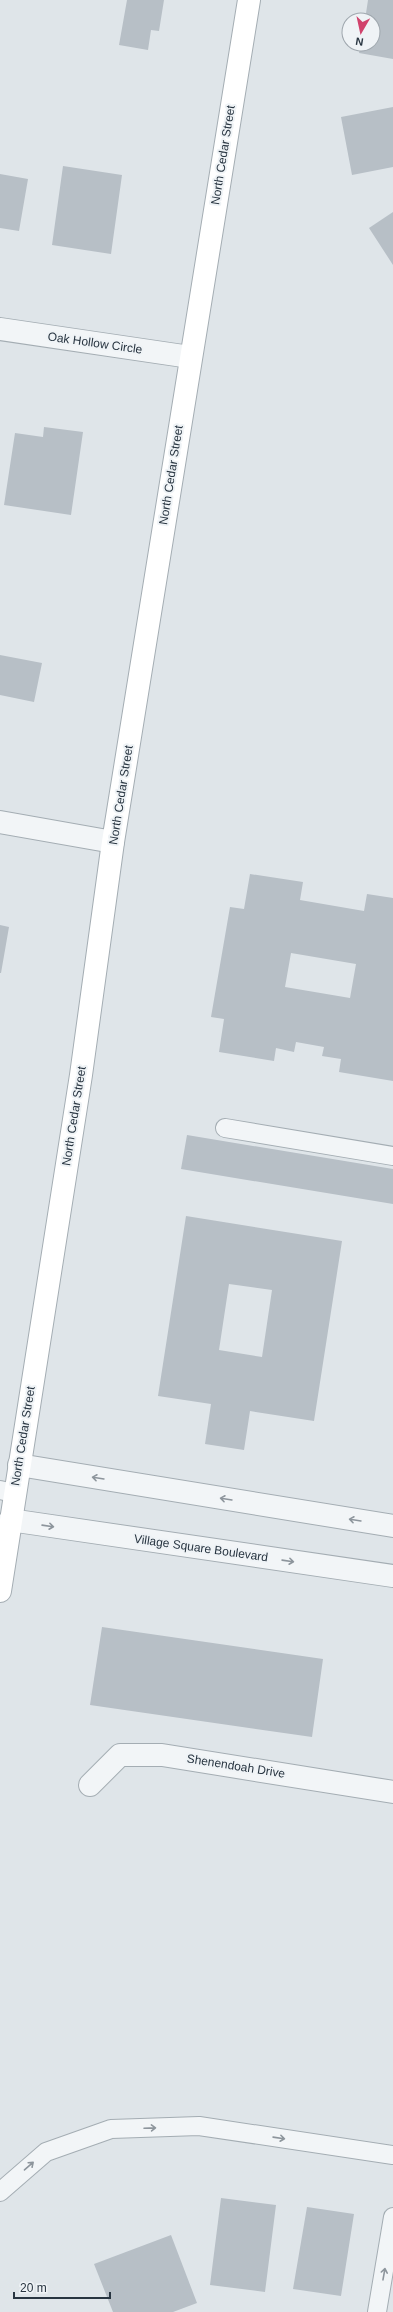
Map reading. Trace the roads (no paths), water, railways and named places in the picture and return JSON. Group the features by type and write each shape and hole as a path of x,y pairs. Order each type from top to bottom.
{"street":[{"name":"North Cedar Street","path":"0,1591 10,1520 7,1492 19,1465 81,1076 113,842 190,357 249,0"},
{"name":"Oak Hollow Circle","path":"0,329 190,357"},
{"path":"0,822 113,842"},
{"path":"19,1465 393,1526"},
{"name":"Village Square Boulevard","path":"10,1520 393,1576"},
{"name":"Shenendoah Drive","path":"90,1786 120,1755 162,1754 393,1792"}],"lane":[{"path":"225,1128 393,1156"},
{"path":"0,2192 46,2152 111,2129 199,2126 393,2155"},
{"path":"377,2312 393,2217"}]}
